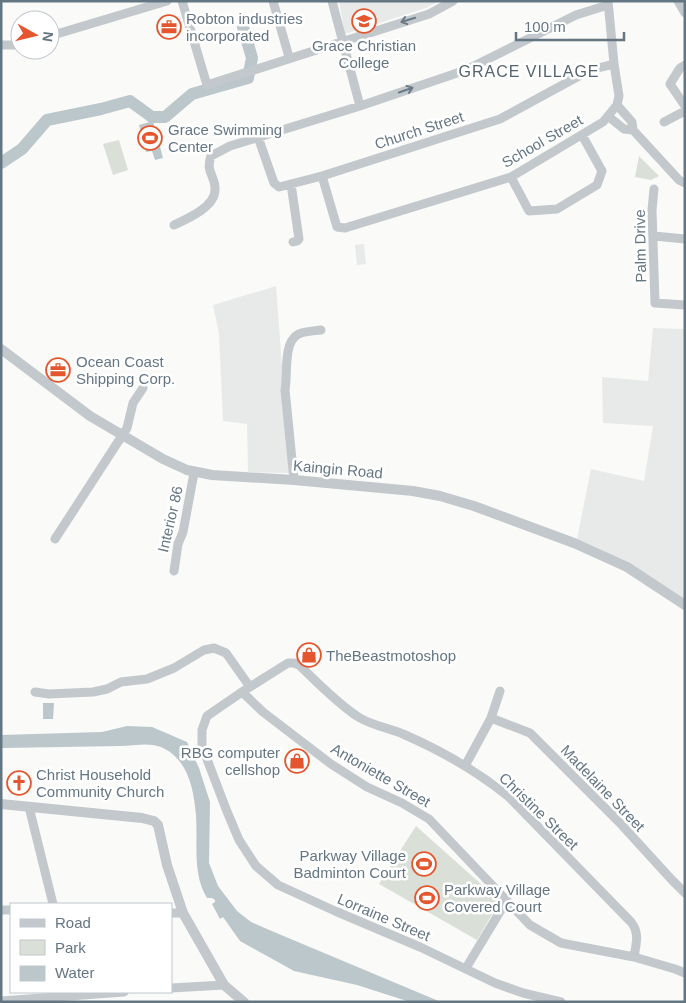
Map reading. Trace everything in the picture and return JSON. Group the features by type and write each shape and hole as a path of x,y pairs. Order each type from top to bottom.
{"street":[{"path":"60,33 166,1"},
{"path":"182,1 207,85 289,57 429,14 453,1"},
{"path":"273,1 289,57"},
{"path":"332,1 360,106"},
{"path":"678,1 685,13"},
{"path":"174,225 197,214 212,199 216,190 208,165 211,156 230,146 360,106 466,70 576,15 608,3 619,96 617,105 632,122 633,130 679,180 685,183"},
{"name":"Church Street","path":"291,184 322,176 500,119 590,70 614,64"},
{"path":"685,65 680,68 670,84 685,106"},
{"name":"School Street","path":"322,176 337,227 345,228 511,177 603,122 617,105"},
{"path":"664,122 685,111"},
{"path":"608,116 624,129 633,130"},
{"path":"511,177 529,211 557,209 597,185 602,171 582,134"},
{"path":"258,137 274,183 279,187 291,184 298,239 293,242"},
{"name":"Palm Drive","path":"654,189 652,210 655,302 685,304"},
{"path":"654,236 685,239"},
{"path":"294,480 285,390 288,378 287,353 290,344 296,336 320,330"},
{"name":"Kaingin Road","path":"1,349 80,409 176,466 194,473 413,491 440,496 565,540 627,567 685,605"},
{"path":"55,539 124,435 132,403 143,388"},
{"name":"Interior 86","path":"174,571 194,473"},
{"name":"Antoniette Street","path":"35,692 49,694 93,692 107,689 122,682 147,679 174,668 204,650 214,648 226,653 246,689 263,712 331,764 367,787 402,802 429,819 530,925 561,943 634,957 685,973"},
{"name":"Christine Street","path":"246,689 283,668 288,663 294,663 299,665 360,718 381,728 402,734 464,766 490,782 509,798 636,928 637,936 634,957"},
{"name":"Lorraine Street","path":"246,689 207,716 202,730 202,746 239,840 256,866 278,885 466,968 494,983 561,1002"},
{"path":"464,766 491,718 500,691"},
{"name":"Madelaine Street","path":"491,718 530,733 619,822 685,893"},
{"path":"1,804 142,818 154,821 159,829 167,865 182,914 224,985 244,1002"},
{"path":"29,807 53,903"},
{"path":"466,968 507,900"},
{"path":"172,913 182,914"},
{"path":"172,988 224,985"},
{"path":"1,1001 113,993"}],"shaded area":[{"name":"Grace Christian College","path":"339,1 439,1 426,8 345,34"},
{"path":"364,244 366,264 357,265 355,245"},
{"path":"276,286 290,473 248,472 247,424 223,421 219,334 213,305"},
{"path":"653,328 685,329 685,600 577,539 591,469 644,481 653,426 603,423 602,377 648,381"}],"green space":[{"path":"119,140 128,170 113,175 103,144"},
{"path":"639,156 659,176 651,180 635,177"},
{"path":"416,826 500,901 477,940 379,884"}],"water":[{"name":"Grace Swimming Center","path":"153,121 163,158 155,160 152,151 146,152 139,125"},
{"path":"43,703 54,703 53,719 43,719"},
{"path":"127,726 152,727 187,742 199,768 210,802 209,863 218,886 237,911 251,922 441,1002 410,1002 357,985 294,971 240,941 223,917 220,919 212,904 215,900 207,898 202,888 197,868 196,816 192,787 180,761 165,749 143,744 1,748 1,735 102,732"}],"waterway":[{"path":"1,163 22,149 47,120 130,101 152,117 165,117 192,94 248,78 252,58 243,27"}],"place":[{"name":"Grace Christian College","path":"364,21"},
{"name":"Robton industries incorporated","path":"169,27"},
{"name":"Grace Swimming Center","path":"150,138"},
{"name":"Ocean Coast Shipping Corp.","path":"58,370"},
{"name":"TheBeastmotoshop","path":"309,655"},
{"name":"RBG computer cellshop","path":"297,761"},
{"name":"Christ Household Community Church","path":"19,783"},
{"name":"Parkway Village Badminton Court","path":"424,864"},
{"name":"Parkway Village Covered Court","path":"427,898"}],"district":[{"name":"GRACE VILLAGE","path":"529,71"}]}
